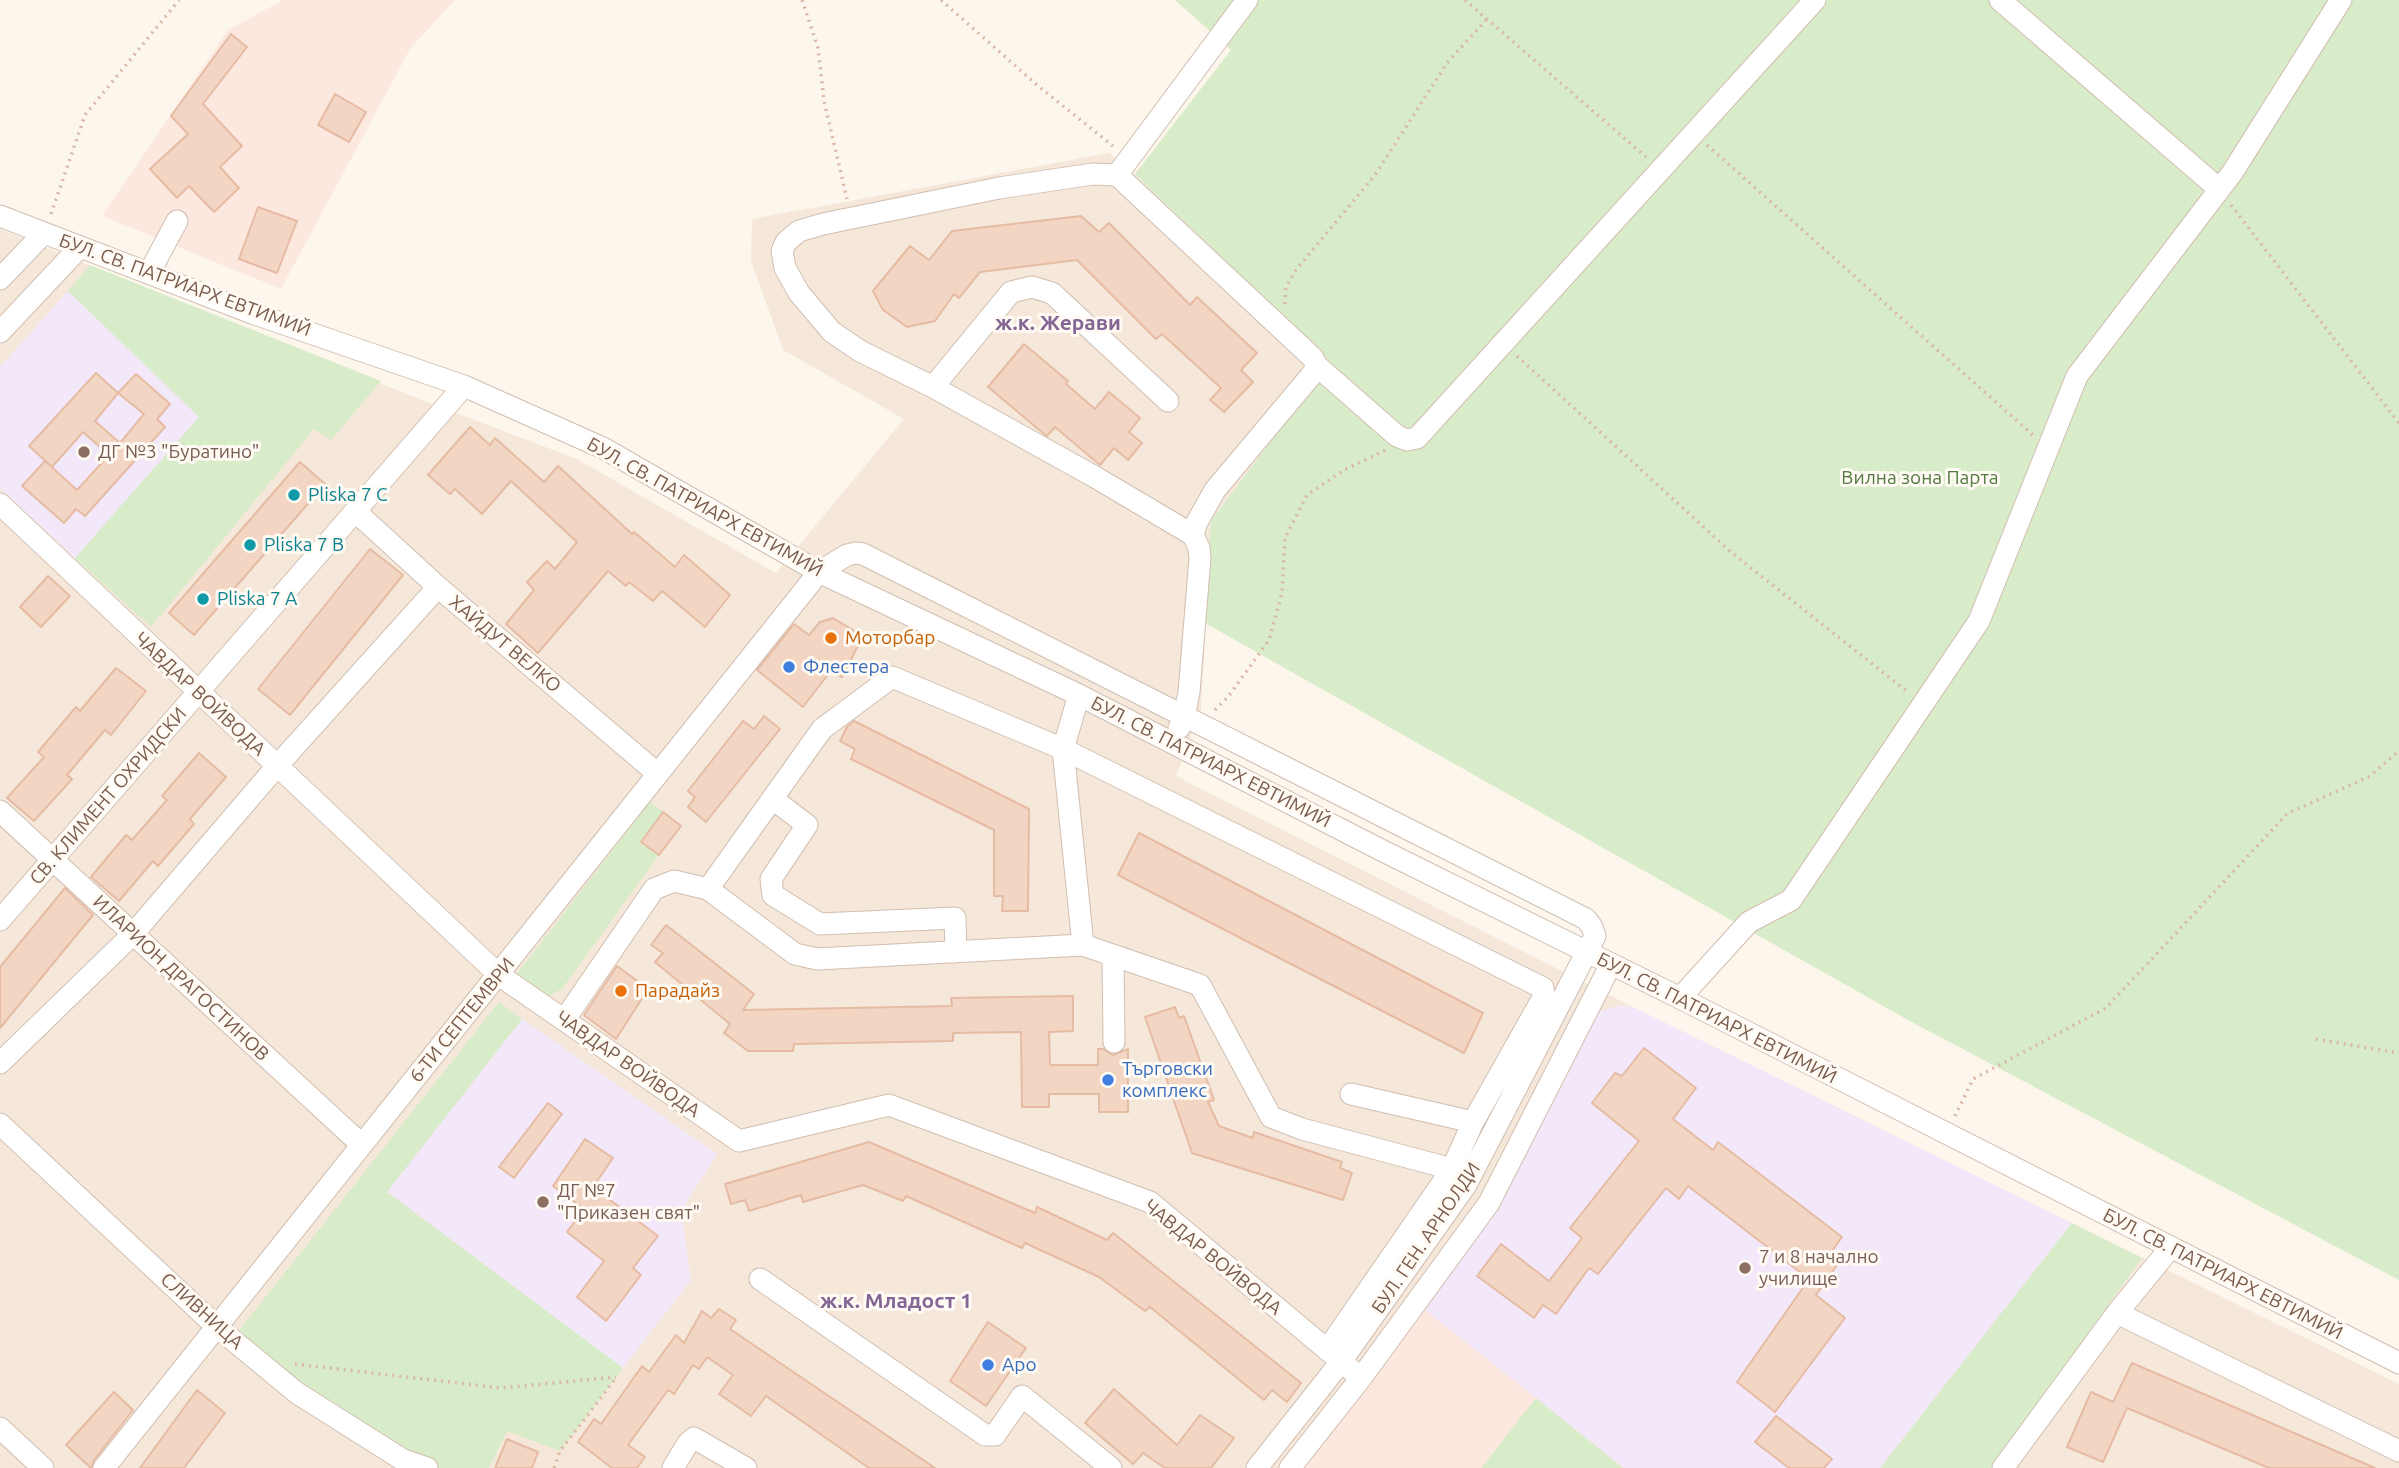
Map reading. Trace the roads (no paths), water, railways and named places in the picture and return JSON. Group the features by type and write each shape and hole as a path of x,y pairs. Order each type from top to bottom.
{"street":[{"path":"1192,722 1189,692 1200,558 1193,535 1096,477 933,387 860,351 832,332 799,293 785,268 782,251 786,242 799,231 850,218 999,188 1123,167 1247,0"},
{"path":"1123,167 1306,351 1315,365 1386,428 1407,440 1417,438 1815,0"},
{"path":"2000,0 2220,189"},
{"path":"1681,998 1749,922 1791,900 1979,621 2077,376 2220,189 2341,0"},
{"name":"БУЛ. СВ. ПАТРИАРХ ЕВТИМИЙ","path":"0,216 252,313 464,386 603,448 820,572 1079,695 2399,1363"},
{"path":"149,273 177,221"},
{"path":"0,279 44,233"},
{"path":"0,332 80,247"},
{"path":"933,387 1011,292 1032,287 1052,293 1168,401"},
{"path":"1193,535 1215,490 1314,372 1315,365"},
{"name":"СВ. КЛИМЕНТ ОХРИДСКИ","path":"0,920 464,386"},
{"name":"ЧАВДАР ВОЙВОДА","path":"0,505 499,975 739,1141 889,1105 1150,1202 1361,1378"},
{"name":"ХАЙДУТ ВЕЛКО","path":"355,511 438,587 658,774"},
{"path":"820,572 847,555 863,554 1586,919 1595,936 1586,952"},
{"name":"6-ТИ СЕПТЕМВРИ","path":"104,1468 820,572"},
{"path":"0,1063 133,934 277,766 438,587"},
{"path":"708,889 822,729 892,677 1063,749 1539,985 1553,995 1473,1122 1452,1169 1334,1357"},
{"path":"1079,695 1063,749 1083,945"},
{"path":"1171,742 1192,722"},
{"path":"773,799 807,825 771,879 773,895 820,924 955,918 957,952"},
{"name":"ИЛАРИОН ДРАГОСТИНОВ","path":"0,811 362,1145"},
{"path":"565,1019 654,889 674,881 708,889 795,954 817,960 1083,945 1200,985 1271,1117 1302,1129 1452,1169"},
{"name":"БУЛ. ГЕН. АРНОЛДИ","path":"1257,1468 1334,1357 1466,1185 1553,995 1586,952"},
{"path":"1113,955 1114,1042"},
{"name":"БУЛ. ГЕН. АРНОЛДИ","path":"1290,1468 1361,1378 1489,1203 1611,964"},
{"path":"1352,1094 1473,1122"},
{"name":"СЛИВНИЦА","path":"0,1124 217,1327 297,1393 403,1460 427,1468"},
{"path":"2003,1468 2117,1313 2171,1247"},
{"path":"760,1279 985,1436 995,1435 1019,1397 1024,1396 1111,1468"},
{"path":"2117,1313 2399,1451"},
{"path":"0,1428 43,1468"},
{"path":"673,1468 694,1438 746,1468"}],"place":[{"name":"ДГ №3 \"Буратино\"","path":"84,452"},
{"name":"Pliska 7 C","path":"294,495"},
{"name":"Pliska 7 B","path":"250,545"},
{"name":"Pliska 7 A","path":"203,599"},
{"name":"Моторбар","path":"831,638"},
{"name":"Флестера","path":"789,667"},
{"name":"Парадайз","path":"621,991"},
{"name":"Търговски комплекс","path":"1108,1080"},
{"name":"ДГ №7 \"Приказен свят\"","path":"543,1202"},
{"name":"7 и 8 начално училище","path":"1745,1268"},
{"name":"Аро","path":"988,1365"}],"district":[{"name":"ж.к. Жерави","path":"1058,323"},
{"name":"ж.к. Младост 1","path":"896,1301"}],"park label":[{"name":"Вилна зона Парта","path":"1920,478"}]}
